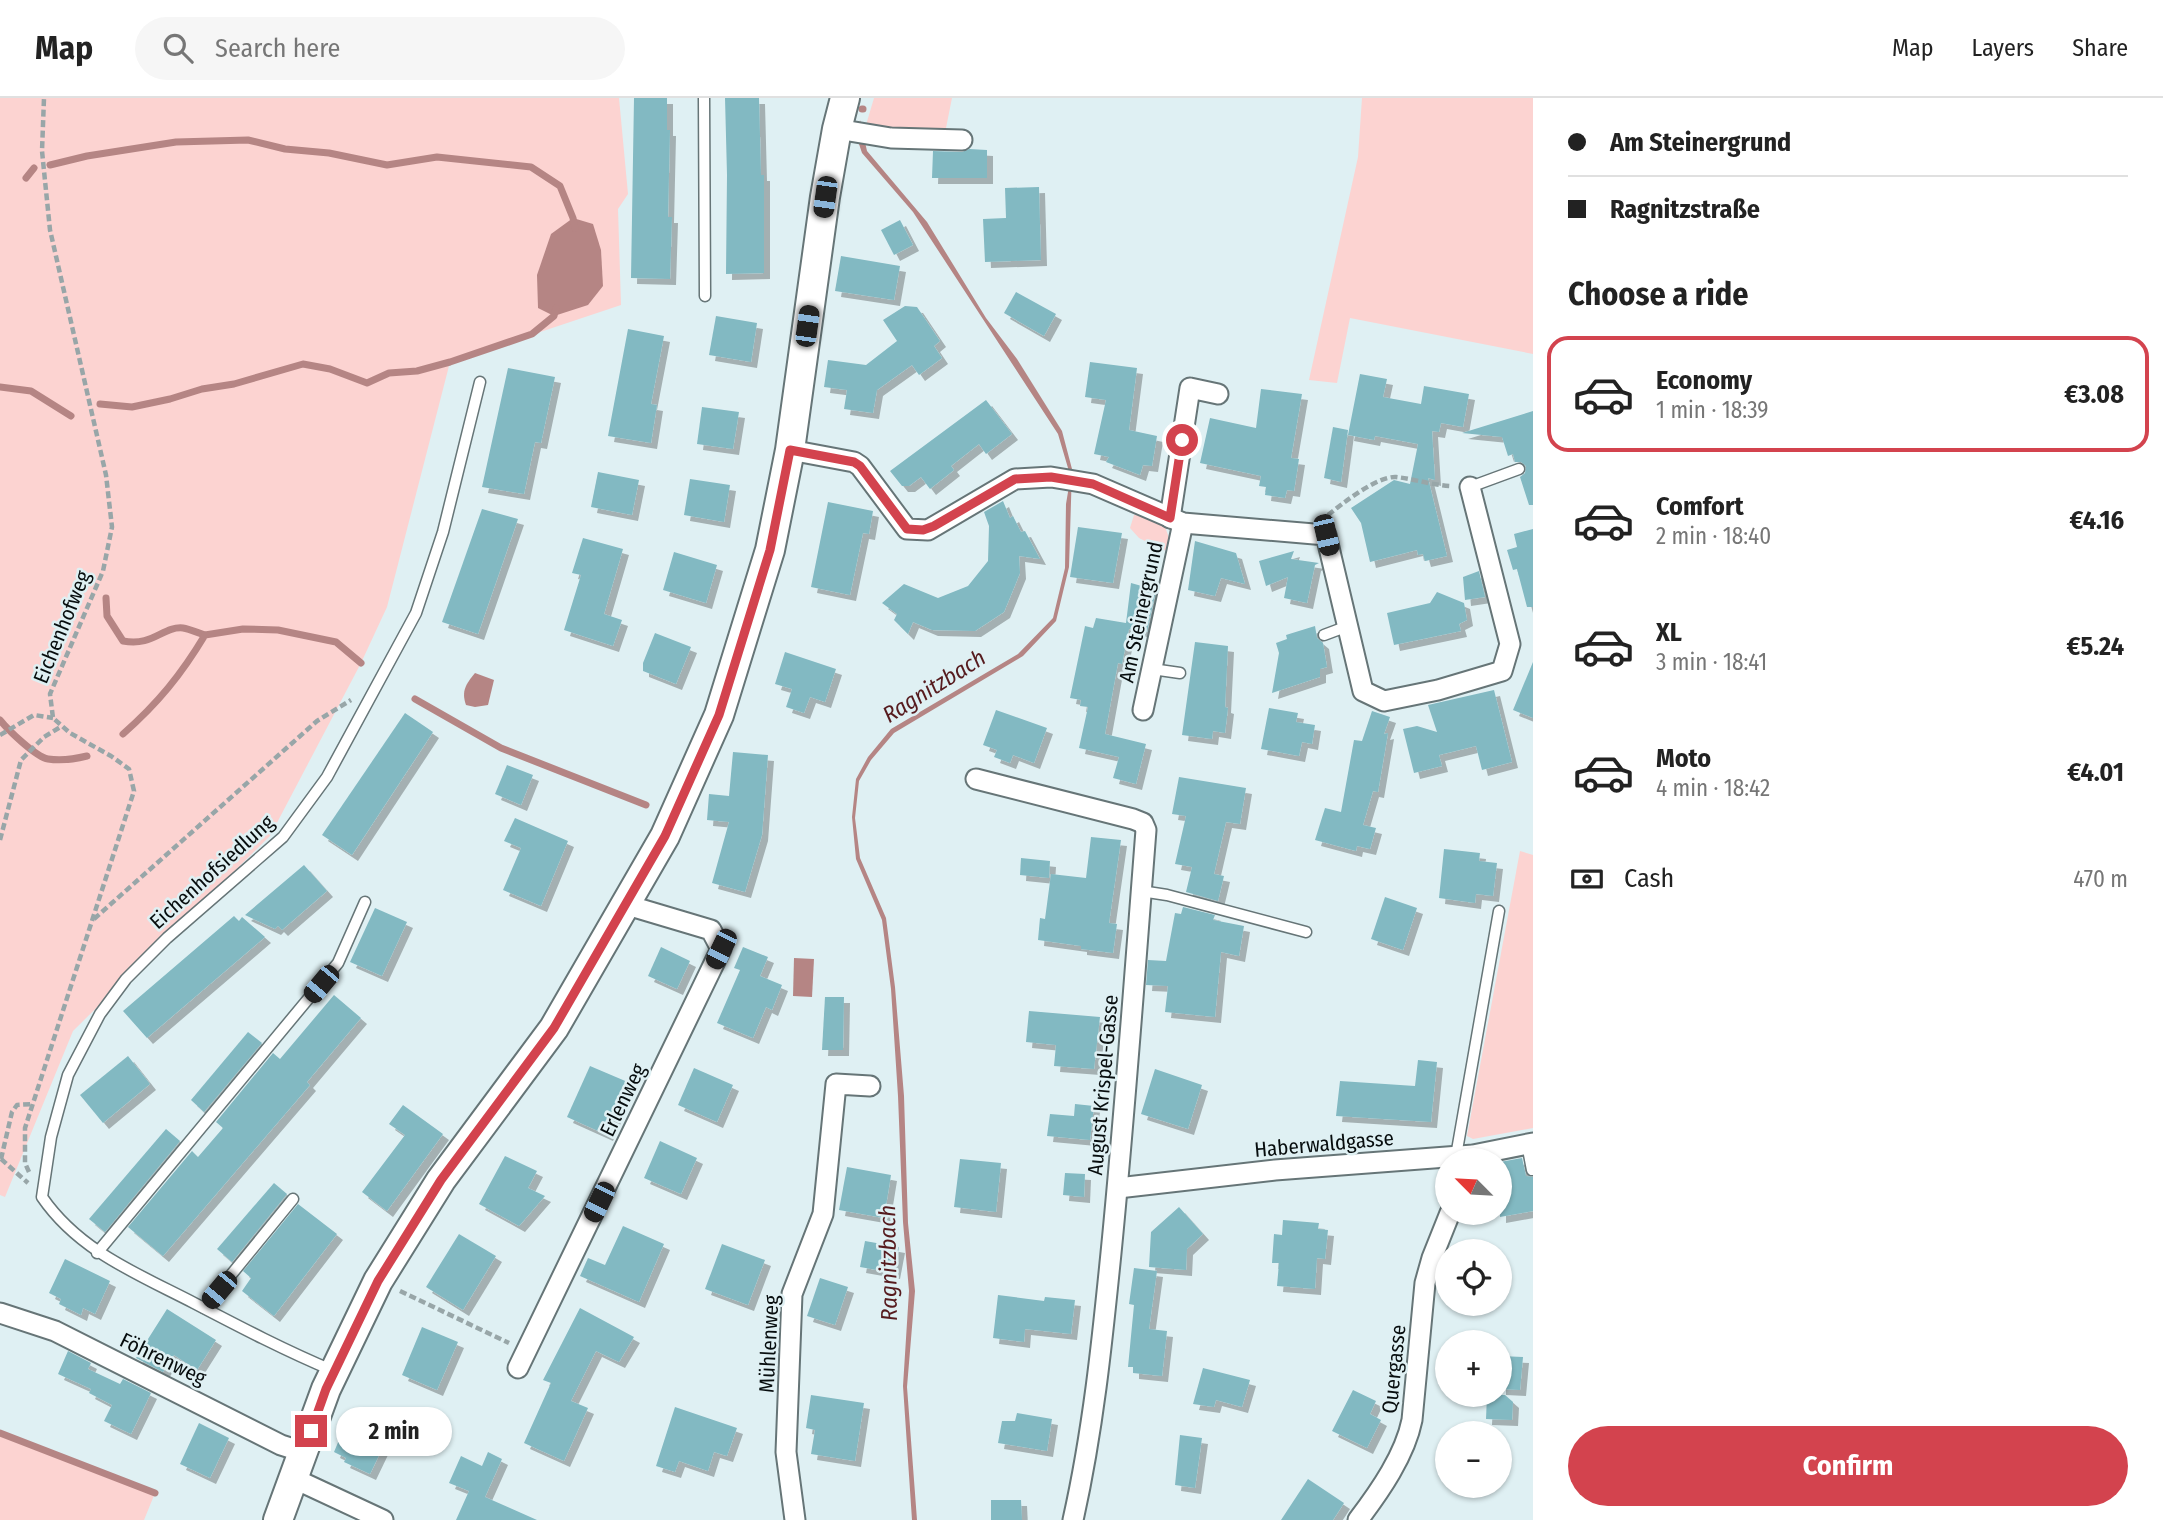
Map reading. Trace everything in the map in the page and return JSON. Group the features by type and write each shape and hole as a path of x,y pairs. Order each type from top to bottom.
{"main road":[{"path":"278,1520 334,1372 378,1281 441,1180 554,1028 665,836 719,715 770,550 790,450 825,197 855,132 845,98"}],"street":[{"path":"855,132 962,140"},
{"name":"Am Steinergrund","path":"1143,710 1176,521 1190,388 1218,394"},
{"name":"Am Steinergrund","path":"790,450 854,462 860,466 907,529 928,530 1015,479 1051,477 1093,484 1176,521 1326,535 1363,691 1384,701 1438,690 1502,671 1510,644 1470,487"},
{"name":"August Krispel-Gasse","path":"976,779 1143,823 1146,830 1118,1188 1088,1455 1073,1520"},
{"name":"Erlenweg","path":"522,1360 721,949 711,930 627,905"},
{"name":"Mühlenweg","path":"795,1520 786,1452 792,1294 823,1214 836,1084 870,1086"},
{"name":"Haberwaldgasse","path":"1510,1148 1530,1143"},
{"name":"Haberwaldgasse","path":"1118,1188 1275,1170 1435,1159"},
{"name":"Quergasse","path":"1358,1520 1394,1465 1409,1433 1425,1283 1445,1225"},
{"name":"Föhrenweg","path":"0,1313 55,1331 281,1445 303,1452"},
{"path":"295,1479 383,1520"}],"lane":[{"path":"704,98 705,296"},
{"name":"Eichenhofsiedlung","path":"42,1197 51,1137 68,1075 100,1014 126,978 167,938 283,837 327,777 416,613 443,533 480,382"},
{"path":"1470,487 1519,469"},
{"path":"1324,635 1348,626"},
{"path":"1152,669 1180,673"},
{"path":"1141,891 1167,895 1306,932"},
{"path":"97,1253 338,963 365,902"},
{"path":"1474,1148 1499,911"},
{"path":"1530,1143 1532,1170"},
{"path":"42,1197 56,1217 97,1253 287,1352 334,1372"},
{"path":"204,1308 293,1199"}],"path":[{"name":"Eichenhofweg","path":"42,1197 25,1163 25,1128 134,791 129,769 53,718 50,694 103,571 112,527 106,475 50,230 42,151 44,98"},
{"path":"1345,502 1382,478 1396,477 1438,485"},
{"path":"94,919 317,721 376,685"},
{"path":"0,734 34,715 53,718"},
{"path":"0,840 21,760 44,737 62,726"},
{"path":"33,1104 17,1105 12,1112 1,1159 42,1197"},
{"path":"393,1288 522,1360"}],"shaded area":[{"path":"0,98 619,98 628,194 618,209 621,305 450,362 387,607 361,663 270,836 73,1031 5,1197 0,1195"},
{"path":"874,98 952,98 945,133 866,125"},
{"path":"1362,98 1533,98 1533,354 1350,318 1337,383 1309,380 1358,157"},
{"name":"Ragnitzbach","path":"860,120 867,151 927,222 986,318 1017,359 1062,431 1072,469 1069,567 1056,621 1023,656 894,733 871,760 859,781 855,818 860,858 886,918 904,1096 908,1223 915,1291 907,1387 917,1520 912,1520 903,1386 909,1291 891,989 882,920 856,859 852,817 856,779 868,757 891,729 1018,654 1053,618 1065,568 1066,504 1069,486 1068,468 1058,434 913,212 862,153 858,141"},
{"path":"573,218 593,224 601,250 603,286 588,305 554,316 538,308 537,275 551,234"},
{"path":"1134,515 1163,521 1169,538 1168,548 1157,555 1153,545 1139,538 1130,528"},
{"path":"475,673 494,680 488,705 466,705 465,688"},
{"path":"1520,851 1533,855 1533,1128 1473,1139 1467,1136"},
{"path":"794,958 814,959 812,997 793,996"},
{"path":"0,1433 155,1493 144,1520 0,1520"}],"building":[{"path":"634,98 667,98 667,130 670,130 668,217 672,217 670,279 631,278"},
{"path":"725,98 759,98 761,175 764,175 764,273 726,274"},
{"path":"969,149 987,150 987,178 932,178 933,151 962,152"},
{"path":"1039,187 1041,260 985,262 983,219 1006,218 1005,188"},
{"path":"900,220 913,245 894,255 881,230"},
{"path":"841,256 900,266 894,300 835,291"},
{"path":"1016,292 1056,314 1044,336 1004,313"},
{"path":"905,306 917,307 940,341 934,346 942,358 919,375 912,365 877,390 873,413 844,409 847,390 824,387 828,360 866,365 897,341 883,320"},
{"path":"716,316 757,323 751,362 709,355"},
{"path":"628,329 664,336 651,404 657,405 651,443 608,436"},
{"path":"1090,362 1137,368 1129,430 1157,436 1152,466 1143,465 1140,475 1106,462 1109,457 1094,454 1106,400 1085,397"},
{"path":"508,368 555,377 541,443 535,442 524,494 482,487"},
{"path":"1360,374 1387,379 1383,397 1421,404 1424,386 1469,394 1463,427 1441,423 1439,432 1432,431 1435,480 1428,478 1447,556 1425,561 1423,554 1418,555 1417,550 1370,562 1361,523 1351,508 1394,480 1410,484 1418,444 1375,436 1374,440 1348,435"},
{"path":"1261,389 1302,394 1291,458 1299,459 1294,491 1287,490 1285,498 1265,495 1266,487 1259,486 1261,476 1200,463 1210,418 1256,428"},
{"path":"986,400 1012,434 986,454 979,444 951,466 954,470 930,489 921,477 909,486 902,486 890,471"},
{"path":"702,407 739,412 733,449 697,444"},
{"path":"1533,411 1533,505 1529,505 1520,477 1525,473 1526,466 1515,462 1513,454 1508,456 1502,437 1462,433"},
{"path":"1333,427 1348,430 1341,482 1324,478"},
{"path":"598,472 639,480 632,515 591,507"},
{"path":"690,479 730,485 724,522 684,515"},
{"path":"1003,501 1010,518 1013,516 1021,532 1025,531 1040,559 1019,556 1020,573 1004,612 975,631 932,630 913,622 908,634 894,620 897,614 882,603 904,584 938,598 968,586 988,561 989,526 984,512"},
{"path":"828,502 873,511 869,534 863,533 850,595 811,587"},
{"path":"482,509 518,519 478,634 442,622"},
{"path":"1078,527 1122,533 1113,583 1070,577"},
{"path":"1533,529 1533,607 1527,607 1517,569 1513,570 1507,550 1517,547 1514,534"},
{"path":"583,538 623,549 604,614 622,620 613,646 564,630 581,575 572,573"},
{"path":"1195,541 1236,553 1245,584 1221,578 1215,596 1188,590"},
{"path":"1294,551 1291,559 1319,563 1315,565 1307,603 1284,598 1288,577 1266,586 1259,561"},
{"path":"674,552 717,565 706,603 663,590"},
{"path":"1479,571 1485,597 1465,600 1463,577"},
{"path":"1131,583 1156,590 1147,632 1129,629 1122,664 1118,663 1105,734 1146,744 1136,784 1113,778 1119,757 1079,748 1088,707 1080,706 1081,700 1070,698 1085,626 1093,628 1096,618 1126,623"},
{"path":"1437,592 1464,603 1467,620 1459,624 1461,631 1394,645 1387,613 1430,603"},
{"path":"1315,626 1317,638 1323,643 1327,667 1320,669 1320,677 1272,693 1279,653 1276,643 1287,639 1286,635"},
{"path":"655,633 691,647 676,684 643,671 643,663"},
{"path":"1195,642 1228,646 1225,707 1228,708 1225,733 1213,731 1212,739 1182,735"},
{"path":"785,652 836,669 825,702 810,697 804,713 786,707 792,689 775,684"},
{"path":"1533,662 1533,718 1513,710"},
{"path":"1494,690 1512,762 1482,770 1476,746 1439,755 1442,766 1414,773 1403,729 1417,726 1437,732 1428,705"},
{"path":"1269,708 1298,713 1296,722 1315,725 1312,744 1302,742 1299,756 1261,749"},
{"path":"996,710 1047,728 1034,763 1013,755 1010,763 994,757 997,750 983,745"},
{"path":"1372,711 1390,717 1384,734 1388,733 1378,792 1373,791 1363,825 1376,828 1370,849 1357,846 1356,851 1315,840 1325,808 1341,812 1354,740 1362,741"},
{"path":"405,713 433,732 352,855 322,835"},
{"path":"733,752 768,755 762,835 745,892 712,883 729,822 707,820 709,794 729,796"},
{"path":"507,765 533,775 521,805 495,794"},
{"path":"1179,777 1246,788 1240,824 1226,822 1214,874 1224,876 1218,901 1186,892 1192,867 1175,864 1186,816 1172,814"},
{"path":"515,818 568,841 541,906 503,890 521,848 504,841"},
{"path":"1091,837 1121,840 1109,923 1117,924 1113,953 1038,940 1040,918 1045,919 1051,874 1086,878"},
{"path":"1444,849 1480,853 1479,861 1497,863 1493,896 1476,894 1475,903 1439,898"},
{"path":"1021,858 1050,861 1049,878 1020,875"},
{"path":"304,865 327,891 282,930 278,926 275,929 245,915"},
{"path":"1385,897 1417,908 1403,950 1371,939"},
{"path":"1183,907 1215,915 1213,920 1244,926 1239,956 1221,952 1215,1017 1165,1012 1168,986 1146,985 1148,960 1166,961 1175,913 1181,914"},
{"path":"375,908 407,922 382,976 350,962"},
{"path":"234,916 239,921 242,917 265,937 147,1038 123,1011"},
{"path":"661,947 690,961 677,989 648,976"},
{"path":"743,947 768,957 760,976 782,985 772,1010 766,1007 753,1038 717,1023 740,970 734,968"},
{"path":"334,995 361,1018 307,1082 310,1085 163,1256 128,1227 192,1151 198,1157 223,1128 216,1122 273,1053 280,1059"},
{"path":"825,997 844,997 843,1050 822,1050"},
{"path":"1029,1011 1100,1017 1094,1069 1054,1066 1056,1045 1026,1042"},
{"path":"248,1032 262,1043 204,1112 191,1100"},
{"path":"128,1056 150,1084 103,1123 80,1095"},
{"path":"1418,1060 1437,1062 1431,1122 1336,1116 1340,1081 1415,1086"},
{"path":"590,1066 630,1083 607,1135 567,1117"},
{"path":"694,1068 733,1085 717,1122 678,1105"},
{"path":"1155,1069 1202,1085 1188,1129 1141,1114"},
{"path":"1075,1104 1094,1106 1090,1140 1047,1136 1050,1114 1074,1116"},
{"path":"403,1105 443,1134 387,1211 362,1192 405,1135 389,1124"},
{"path":"166,1129 180,1141 105,1232 89,1219"},
{"path":"660,1141 697,1158 681,1194 644,1178"},
{"path":"505,1156 537,1171 528,1188 545,1196 519,1226 479,1204"},
{"path":"1522,1158 1526,1176 1533,1177 1533,1211 1512,1215 1512,1160"},
{"path":"960,1159 1001,1163 996,1212 954,1207"},
{"path":"847,1167 891,1175 884,1218 839,1210"},
{"path":"1065,1173 1085,1174 1084,1197 1063,1195"},
{"path":"274,1183 287,1194 232,1262 217,1249"},
{"path":"298,1204 337,1234 274,1316 242,1291 251,1278 243,1271"},
{"path":"1179,1207 1203,1234 1187,1249 1186,1270 1149,1267 1151,1232"},
{"path":"1283,1220 1319,1223 1318,1229 1328,1230 1325,1259 1317,1258 1315,1289 1277,1286 1279,1263 1272,1263 1274,1234 1282,1235"},
{"path":"623,1226 664,1244 639,1302 580,1276 588,1258 605,1265"},
{"path":"459,1234 496,1256 463,1310 426,1287"},
{"path":"865,1241 899,1247 894,1273 860,1267"},
{"path":"722,1244 765,1260 748,1305 705,1289"},
{"path":"65,1259 110,1281 95,1314 83,1308 81,1315 59,1304 61,1299 49,1293"},
{"path":"1134,1268 1157,1271 1149,1329 1167,1331 1162,1376 1133,1373 1133,1367 1128,1367 1134,1305 1129,1304"},
{"path":"820,1278 848,1287 835,1325 807,1316"},
{"path":"998,1295 1044,1301 1045,1297 1075,1300 1071,1334 1025,1329 1024,1342 993,1338"},
{"path":"580,1308 634,1337 619,1362 596,1351 571,1401 588,1408 564,1461 524,1443 551,1383 543,1380"},
{"path":"167,1309 216,1340 197,1370 174,1355 163,1372 136,1358"},
{"path":"422,1327 458,1342 437,1390 402,1375"},
{"path":"68,1351 91,1363 88,1369 120,1384 123,1379 151,1393 131,1434 104,1421 112,1405 89,1393 91,1389 58,1374"},
{"path":"1512,1357 1523,1357 1520,1390 1512,1390"},
{"path":"1203,1368 1250,1380 1242,1407 1216,1400 1214,1407 1193,1404"},
{"path":"1353,1390 1376,1401 1370,1414 1381,1420 1367,1448 1332,1431"},
{"path":"811,1395 864,1403 855,1461 811,1454 815,1430 806,1428"},
{"path":"1513,1402 1512,1420 1486,1419 1486,1407 1512,1407"},
{"path":"675,1407 737,1428 727,1456 714,1452 708,1471 679,1461 675,1472 656,1466"},
{"path":"1017,1413 1052,1419 1047,1451 998,1443 1002,1421 1015,1421"},
{"path":"199,1423 229,1438 210,1478 180,1464"},
{"path":"342,1433 382,1449 370,1474 344,1462 346,1458 334,1452"},
{"path":"1180,1435 1202,1438 1195,1488 1175,1485"},
{"path":"488,1452 502,1459 485,1497 537,1520 456,1520 469,1491 449,1483 461,1456 482,1466"},
{"path":"1308,1479 1344,1503 1333,1520 1281,1520"},
{"path":"991,1500 1021,1500 1022,1520 991,1520"}],"waterway":[{"path":"50,165 87,156 176,142 248,140 285,149 329,153 387,165 437,157 531,167 560,186 575,228"},
{"path":"26,178 34,168"},
{"path":"100,404 132,407 202,389 234,384 303,364 330,369 367,383 389,373 417,371 450,362 532,334 554,316 556,308"},
{"path":"0,387 31,391 71,416"},
{"path":"106,598 107,616 123,641 142,641 176,628 205,635"},
{"path":"123,734 168,688 205,635 243,629 278,630 336,642 361,663"},
{"path":"415,699 501,748 646,805"},
{"path":"0,720 22,743 43,757 63,760 87,756"},
{"path":"0,1433 155,1493"}],"route":[{"path":"311,1431 326,1389 378,1281 441,1180 554,1028 665,836 719,715 770,550 790,450 854,462 860,466 907,529 928,530 1015,479 1051,477 1093,484 1170,518 1182,440"}]}
